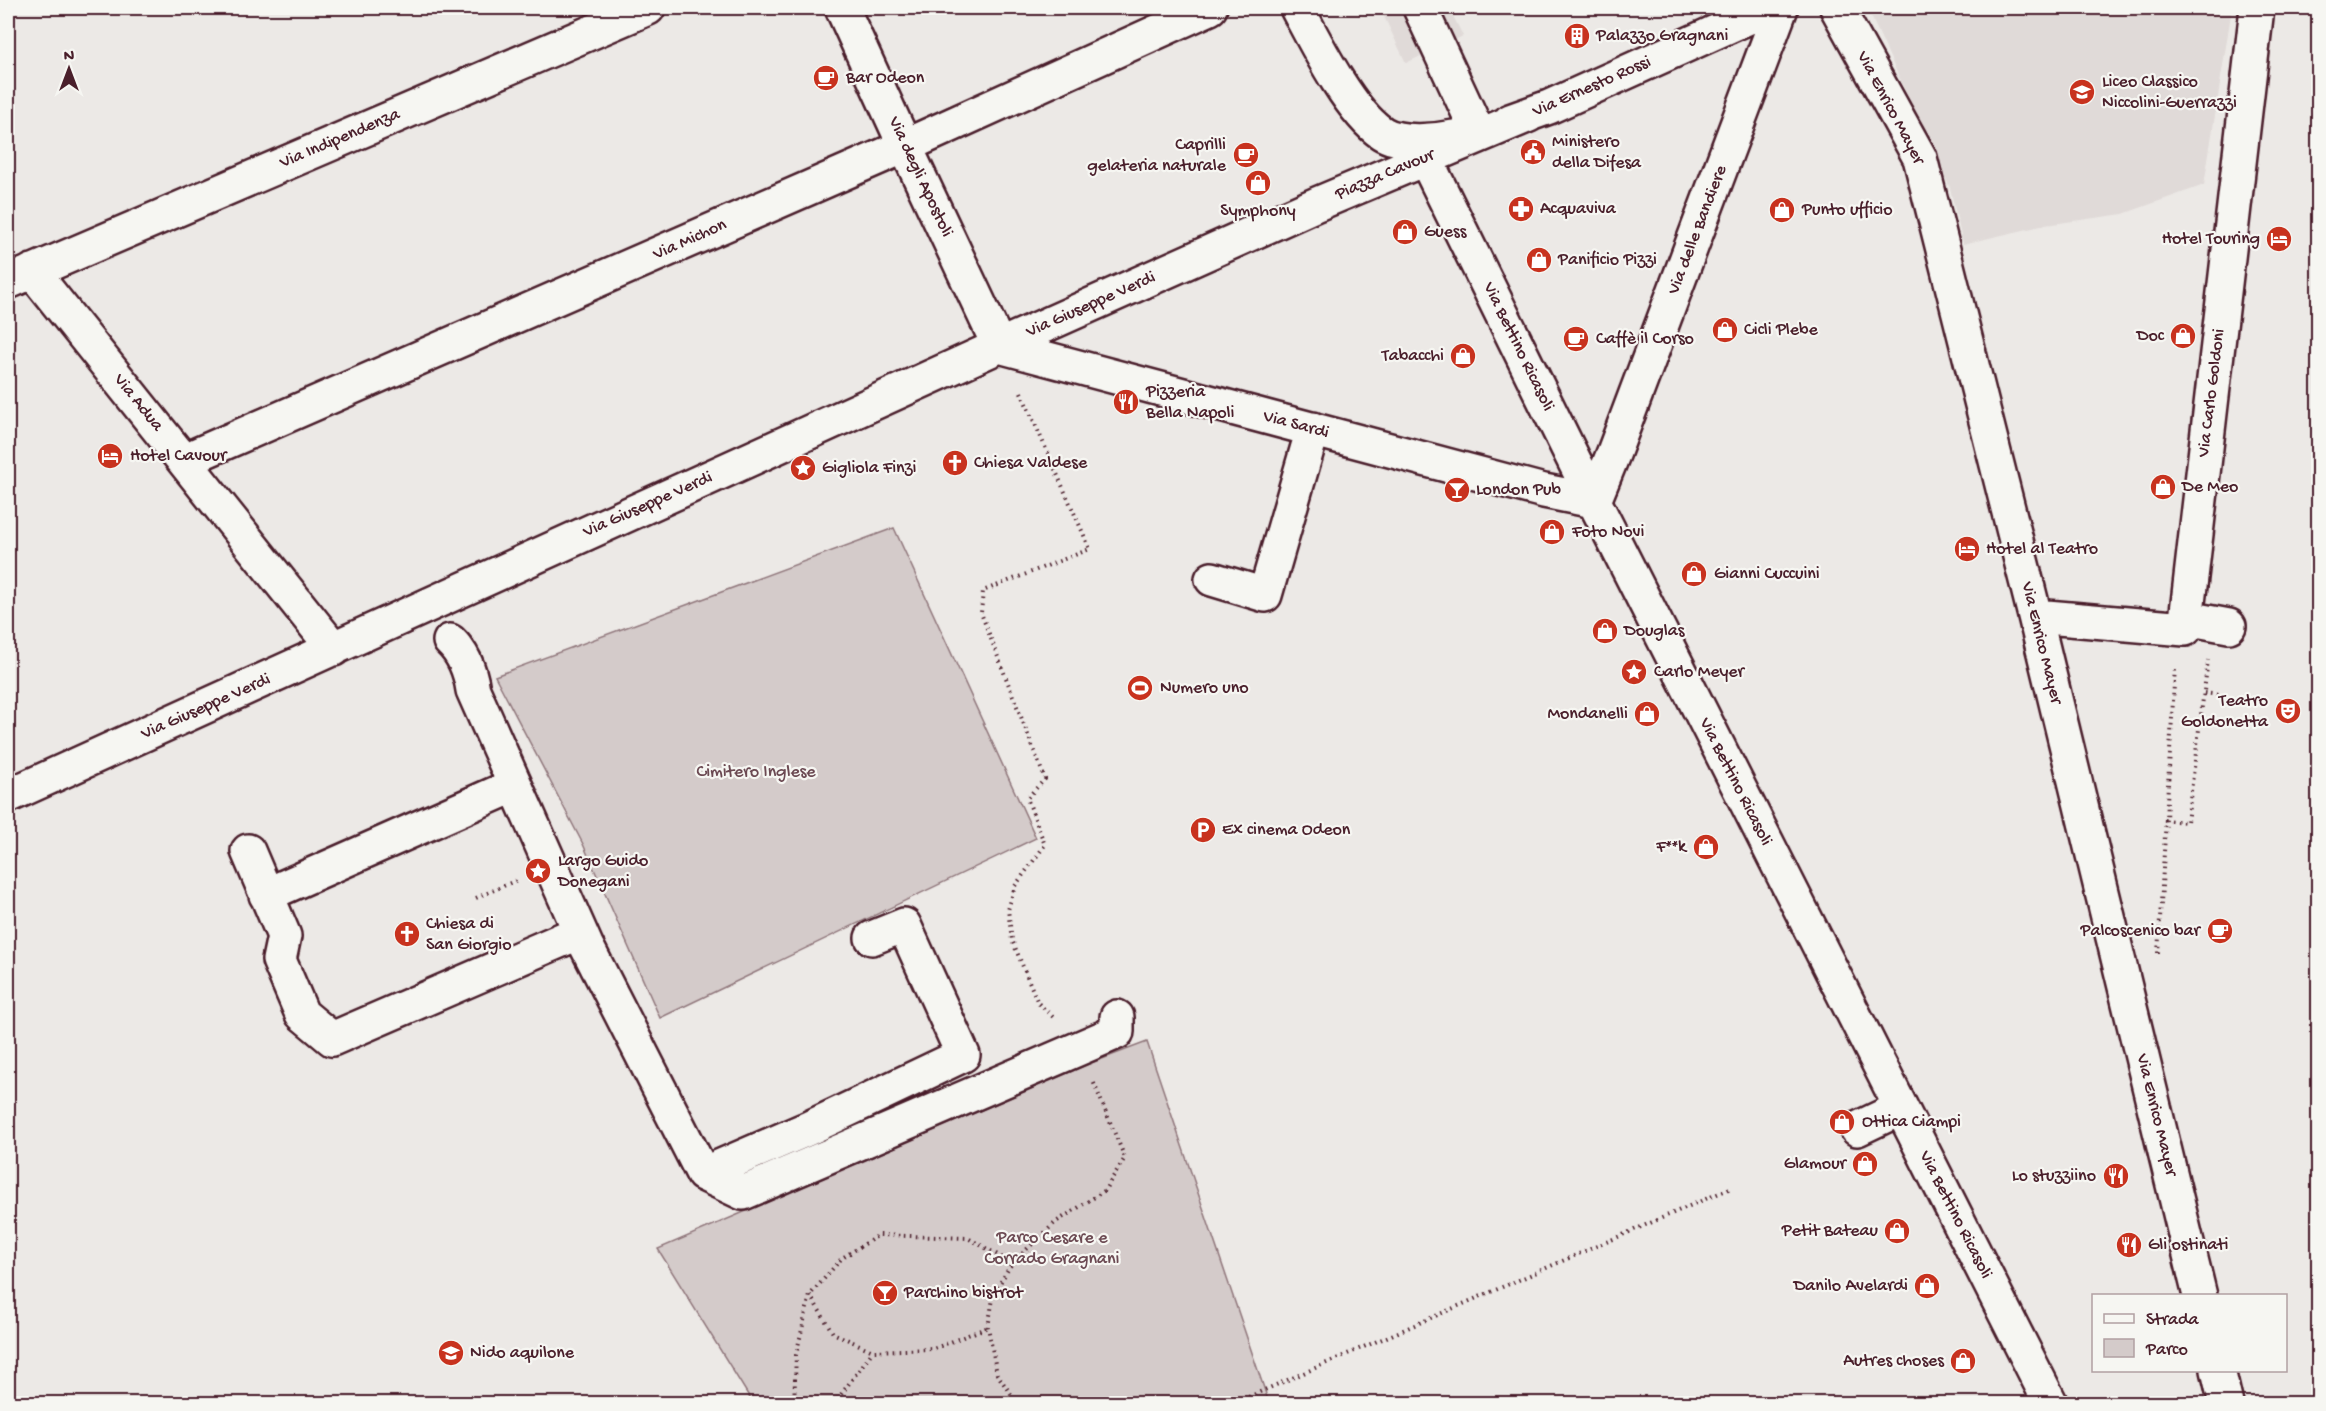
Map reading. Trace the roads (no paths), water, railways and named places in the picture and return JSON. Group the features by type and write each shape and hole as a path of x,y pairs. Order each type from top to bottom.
{"street":[{"name":"Via Indipendenza","path":"20,277 648,8"},
{"name":"Via degli Apostoli","path":"842,8 999,346"},
{"name":"Piazza Cavour","path":"1297,8 1323,59 1359,110 1383,134 1400,139 1423,139 1449,138 1478,133"},
{"path":"1420,8 1478,133"},
{"name":"Via Ernesto Rossi","path":"1478,133 1529,115 1769,8"},
{"name":"Via delle Bandiere","path":"1594,501 1781,8"},
{"name":"Via Enrico Mayer","path":"1837,8 1920,158 2035,616 2200,1294"},
{"name":"Via Carlo Goldoni","path":"2185,624 2257,8"},
{"name":"Via Michon","path":"185,460 905,146 1202,11"},
{"name":"Piazza Cavour","path":"1291,216 1478,133"},
{"name":"Via Bettino Ricasoli","path":"1425,158 1594,501 2051,1404"},
{"name":"Via Giuseppe Verdi","path":"8,796 334,650 431,603 999,346 1291,216"},
{"name":"Via Adua","path":"20,277 185,460 334,650"},
{"name":"Via Sardi","path":"999,346 1544,491 1594,501"},
{"path":"1212,579 1265,595 1312,429"},
{"path":"431,603 450,641 460,651 471,675 473,690 580,932 703,1174 743,1193 1117,1032 1117,1017"},
{"path":"2035,616 2229,626"},
{"path":"267,895 515,785"},
{"path":"248,851 284,936 279,960 302,1014 332,1039 580,932"},
{"path":"703,1174 807,1129 963,1054 904,925 872,938"},
{"path":"1857,1129 1901,1108"},
{"path":"2218,1372 2226,1404"}],"place":[{"name":"Palazzo Gragnani","path":"1577,36"},
{"name":"Bar Odeon","path":"826,78"},
{"name":"Liceo Classico Niccolini-Guerrazzi","path":"2082,92"},
{"name":"Ministero della Difesa","path":"1533,152"},
{"name":"Caprilli gelateria naturale","path":"1246,155"},
{"name":"Symphony","path":"1258,183"},
{"name":"Acquaviva","path":"1521,209"},
{"name":"Punto ufficio","path":"1782,210"},
{"name":"Guess","path":"1405,232"},
{"name":"Hotel Touring","path":"2279,239"},
{"name":"Panificio Pizzi","path":"1539,260"},
{"name":"Cicli Plebe","path":"1725,330"},
{"name":"Doc","path":"2183,336"},
{"name":"Caffè il Corso","path":"1576,339"},
{"name":"Tabacchi","path":"1463,356"},
{"name":"Pizzeria Bella Napoli","path":"1126,402"},
{"name":"Hotel Cavour","path":"110,456"},
{"name":"Chiesa Valdese","path":"955,463"},
{"name":"Gigliola Finzi","path":"803,468"},
{"name":"De Meo","path":"2163,487"},
{"name":"London Pub","path":"1457,490"},
{"name":"Foto Novi","path":"1552,532"},
{"name":"Hotel al Teatro","path":"1967,549"},
{"name":"Gianni Cuccuini","path":"1694,574"},
{"name":"Douglas","path":"1605,631"},
{"name":"Carlo Meyer","path":"1634,672"},
{"name":"Numero uno","path":"1140,688"},
{"name":"Teatro Goldonetta","path":"2288,711"},
{"name":"Mondanelli","path":"1647,714"},
{"name":"Ex cinema Odeon","path":"1203,830"},
{"name":"F**k","path":"1706,847"},
{"name":"Largo Guido Donegani","path":"538,871"},
{"name":"Palcoscenico bar","path":"2220,931"},
{"name":"Chiesa di San Giorgio","path":"407,934"},
{"name":"Ottica Ciampi","path":"1842,1122"},
{"name":"Glamour","path":"1865,1164"},
{"name":"Lo stuzziino","path":"2116,1176"},
{"name":"Petit Bateau","path":"1897,1231"},
{"name":"Gli ostinati","path":"2129,1245"},
{"name":"Danilo Avelardi","path":"1927,1286"},
{"name":"Parchino bistrot","path":"885,1293"},
{"name":"Nido aquilone","path":"451,1353"},
{"name":"Autres choses","path":"1963,1361"}],"park label":[{"name":"Cimitero Inglese","path":"756,772"},
{"name":"Parco Cesare e Corrado Gragnani","path":"1052,1248"}]}
